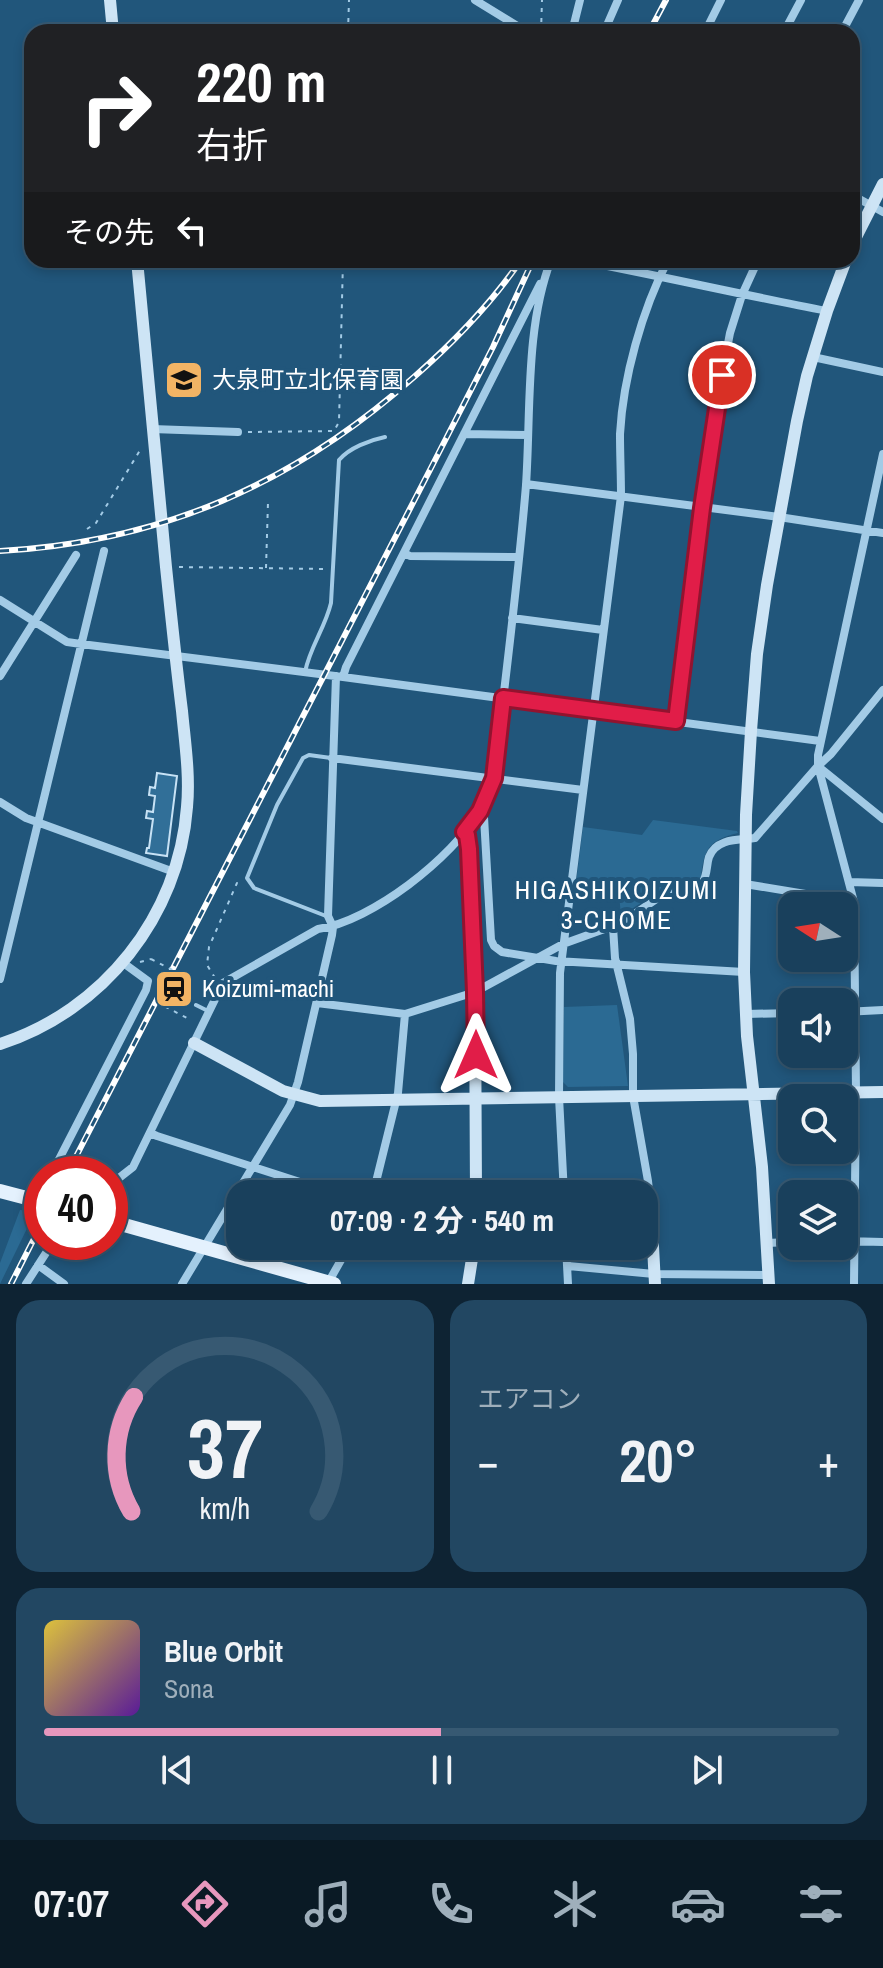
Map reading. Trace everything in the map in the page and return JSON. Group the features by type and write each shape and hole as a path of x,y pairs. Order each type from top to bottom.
{"main road":[{"path":"0,1191 24,1197"},
{"path":"128,1226 330,1283"}],"street":[{"path":"110,0 112,24"},
{"path":"475,0 514,24"},
{"path":"574,24 580,0"},
{"path":"608,24 618,0"},
{"path":"709,24 721,0"},
{"path":"788,24 801,0"},
{"path":"846,24 859,0"},
{"path":"860,233 877,209 883,184"},
{"path":"0,1044 37,1030 78,1005 108,980 158,909 174,872 184,834 188,794 186,756 138,268"},
{"path":"182,1284 294,1095 333,927 328,916 332,758 339,676 548,268"},
{"path":"618,268 827,311"},
{"path":"563,1180 559,1097 561,961 621,496 620,434 627,383 635,349 664,268"},
{"path":"676,721 722,375 730,333 754,268"},
{"path":"568,1266 654,1279 768,1280 762,1167 744,972 751,731 757,654 797,421 813,357 843,268"},
{"path":"128,1171 133,1167 225,981 318,929 333,927 393,897 431,867 480,811 494,778 526,484 534,334 545,276"},
{"path":"813,357 883,372"},
{"path":"152,429 238,432"},
{"path":"464,434 528,435"},
{"path":"852,892 818,766 818,755 883,454"},
{"path":"526,484 883,533"},
{"path":"0,979 104,551"},
{"path":"404,553 410,556 519,557"},
{"path":"0,676 76,555"},
{"path":"0,600 67,642 820,741"},
{"path":"512,618 603,630"},
{"path":"317,1003 405,1014 475,992 563,944 613,927 661,896 702,883 709,856 717,847 731,840 755,838 831,754 883,690"},
{"path":"332,758 583,790"},
{"path":"818,766 883,819"},
{"path":"0,802 26,818 174,872"},
{"path":"480,811 484,817 491,940 502,952 561,961 744,972"},
{"path":"464,832 469,849 475,992 476,1180"},
{"path":"470,881 487,879"},
{"path":"849,882 883,883"},
{"path":"745,884 793,892"},
{"path":"613,927 616,965 630,1019 633,1096 648,1180"},
{"path":"61,1156 146,990 148,981 122,962"},
{"path":"858,1012 883,1010"},
{"path":"746,1014 778,1013"},
{"path":"377,1180 397,1100 405,1014"},
{"path":"194,1043 294,1095 335,1102 778,1094"},
{"path":"858,1092 883,1092"},
{"path":"150,1133 293,1180"},
{"path":"858,1241 883,1242"},
{"path":"766,1243 778,1243"},
{"path":"26,1284 41,1260"},
{"path":"330,1283 342,1260"},
{"path":"468,1284 472,1260"},
{"path":"567,1260 568,1284"},
{"path":"851,1260 854,1284"},
{"path":"38,1265 64,1284"}],"lane":[{"path":"305,672 331,603 339,460 343,455 385,437"},
{"path":"328,916 254,888 247,878 277,805 303,758 309,755 332,758"},
{"path":"196,1005 210,1012"}],"path":[{"path":"348,24 349,0"},
{"path":"541,24 542,0"},
{"path":"238,432 334,431 337,428 343,268"},
{"path":"87,529 96,523 142,447 154,443"},
{"path":"266,568 268,502"},
{"path":"166,568 333,569"},
{"path":"222,986 207,965 210,943 237,883 248,881"},
{"path":"138,963 151,959 190,979 182,997 196,1005"},
{"path":"169,990 162,1005 187,1018"}],"shaded area":[{"path":"653,820 738,833 720,839 710,847 701,877 656,893 621,916 619,894 575,891 583,827 642,835"},
{"path":"617,1005 628,1086 568,1087 563,1082 564,1007"},
{"path":"20,1210 24,1211 24,1235 0,1284 0,1263"}],"building":[{"path":"157,773 177,776 167,856 146,853 153,819 146,818 147,811 153,812 155,796 149,795 150,787 155,788"}],"railway":[{"path":"653,24 666,0"},
{"path":"0,551 116,535 222,501 273,477 368,415 414,377 471,322 515,268"},
{"path":"76,1156 493,347 529,268"},
{"path":"11,1284 24,1258"}],"place":[{"name":"大泉町立北保育園","path":"184,380"},
{"name":"Koizumi-machi","path":"174,989"}],"district":[{"name":"HIGASHIKOIZUMI 3-CHOME","path":"617,905"}],"route":[{"path":"476,1055 469,849 464,832 480,811 494,778 503,698 676,721 722,375"}]}
